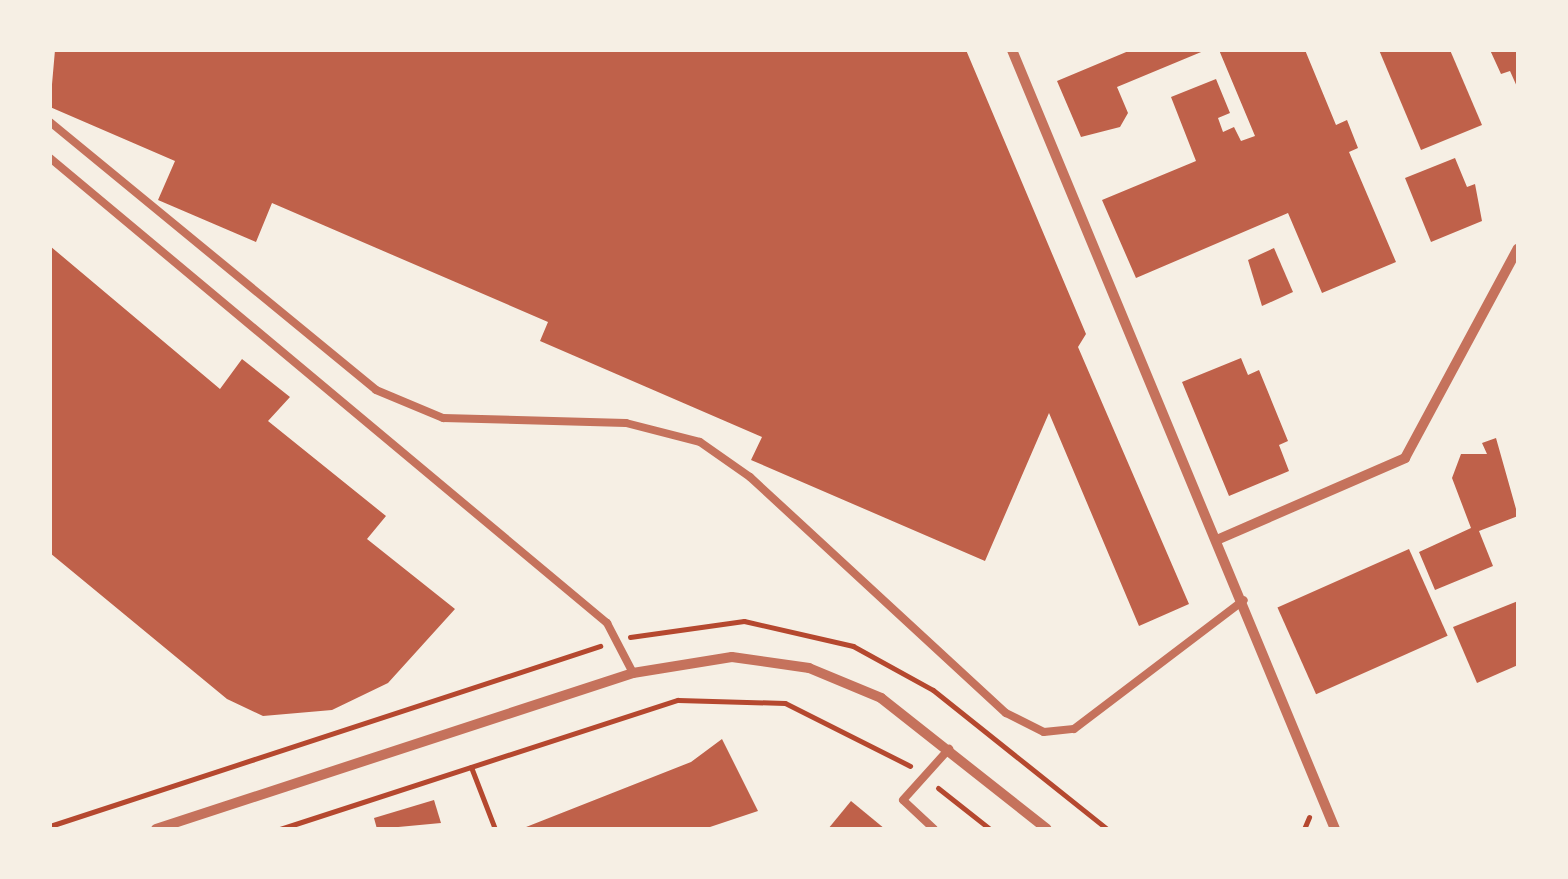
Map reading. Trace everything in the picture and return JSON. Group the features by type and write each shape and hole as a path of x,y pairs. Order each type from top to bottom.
{"street":[{"path":"1012,50 1219,539 1335,829"},
{"path":"1219,539 1405,458 1518,248"},
{"path":"156,829 633,673 732,657 810,668 881,698 1046,829"}],"lane":[{"path":"50,122 376,390 443,418 626,423 700,442 1006,712 1044,732 1074,729 1244,600"},
{"path":"50,158 618,640 633,673"},
{"path":"934,829 903,800 920,773 949,749"}],"path":[{"path":"51,827 618,640 744,622 853,646 933,690 1107,829"},
{"path":"280,829 626,714 732,694 824,716 920,773 990,829"},
{"path":"471,767 495,829"}],"building":[{"path":"55,50 966,50 1086,334 1078,347 1189,604 1139,626 1049,413 985,561 751,460 762,437 540,341 548,322 272,203 256,242 158,200 175,161 50,107"},
{"path":"1131,50 1206,50 1117,87 1128,113 1120,127 1081,137 1057,81"},
{"path":"1219,50 1305,50 1336,125 1347,120 1358,148 1349,152 1396,262 1322,293 1288,213 1136,278 1102,200 1196,161 1171,97 1216,79 1230,113 1218,118 1223,132 1234,127 1241,141 1255,136"},
{"path":"1379,50 1450,50 1482,125 1421,150"},
{"path":"1490,50 1518,50 1518,89 1510,71 1501,74"},
{"path":"1455,158 1467,187 1475,184 1482,221 1431,242 1405,178"},
{"path":"50,246 220,389 242,359 290,397 268,421 386,516 367,539 455,609 388,683 332,710 263,716 227,699 50,553"},
{"path":"1274,248 1293,292 1262,306 1248,260"},
{"path":"1241,358 1248,375 1259,370 1288,441 1279,445 1289,471 1229,496 1182,382"},
{"path":"1496,438 1518,516 1479,531 1493,566 1435,590 1419,552 1471,528 1452,478 1461,454 1487,454 1482,443"},
{"path":"1409,549 1448,636 1316,694 1277,608"},
{"path":"1518,601 1518,665 1477,683 1453,627"},
{"path":"722,739 758,811 704,829 521,829 691,762"},
{"path":"434,800 441,823 377,829 374,818"},
{"path":"851,801 885,829 828,829"}]}
